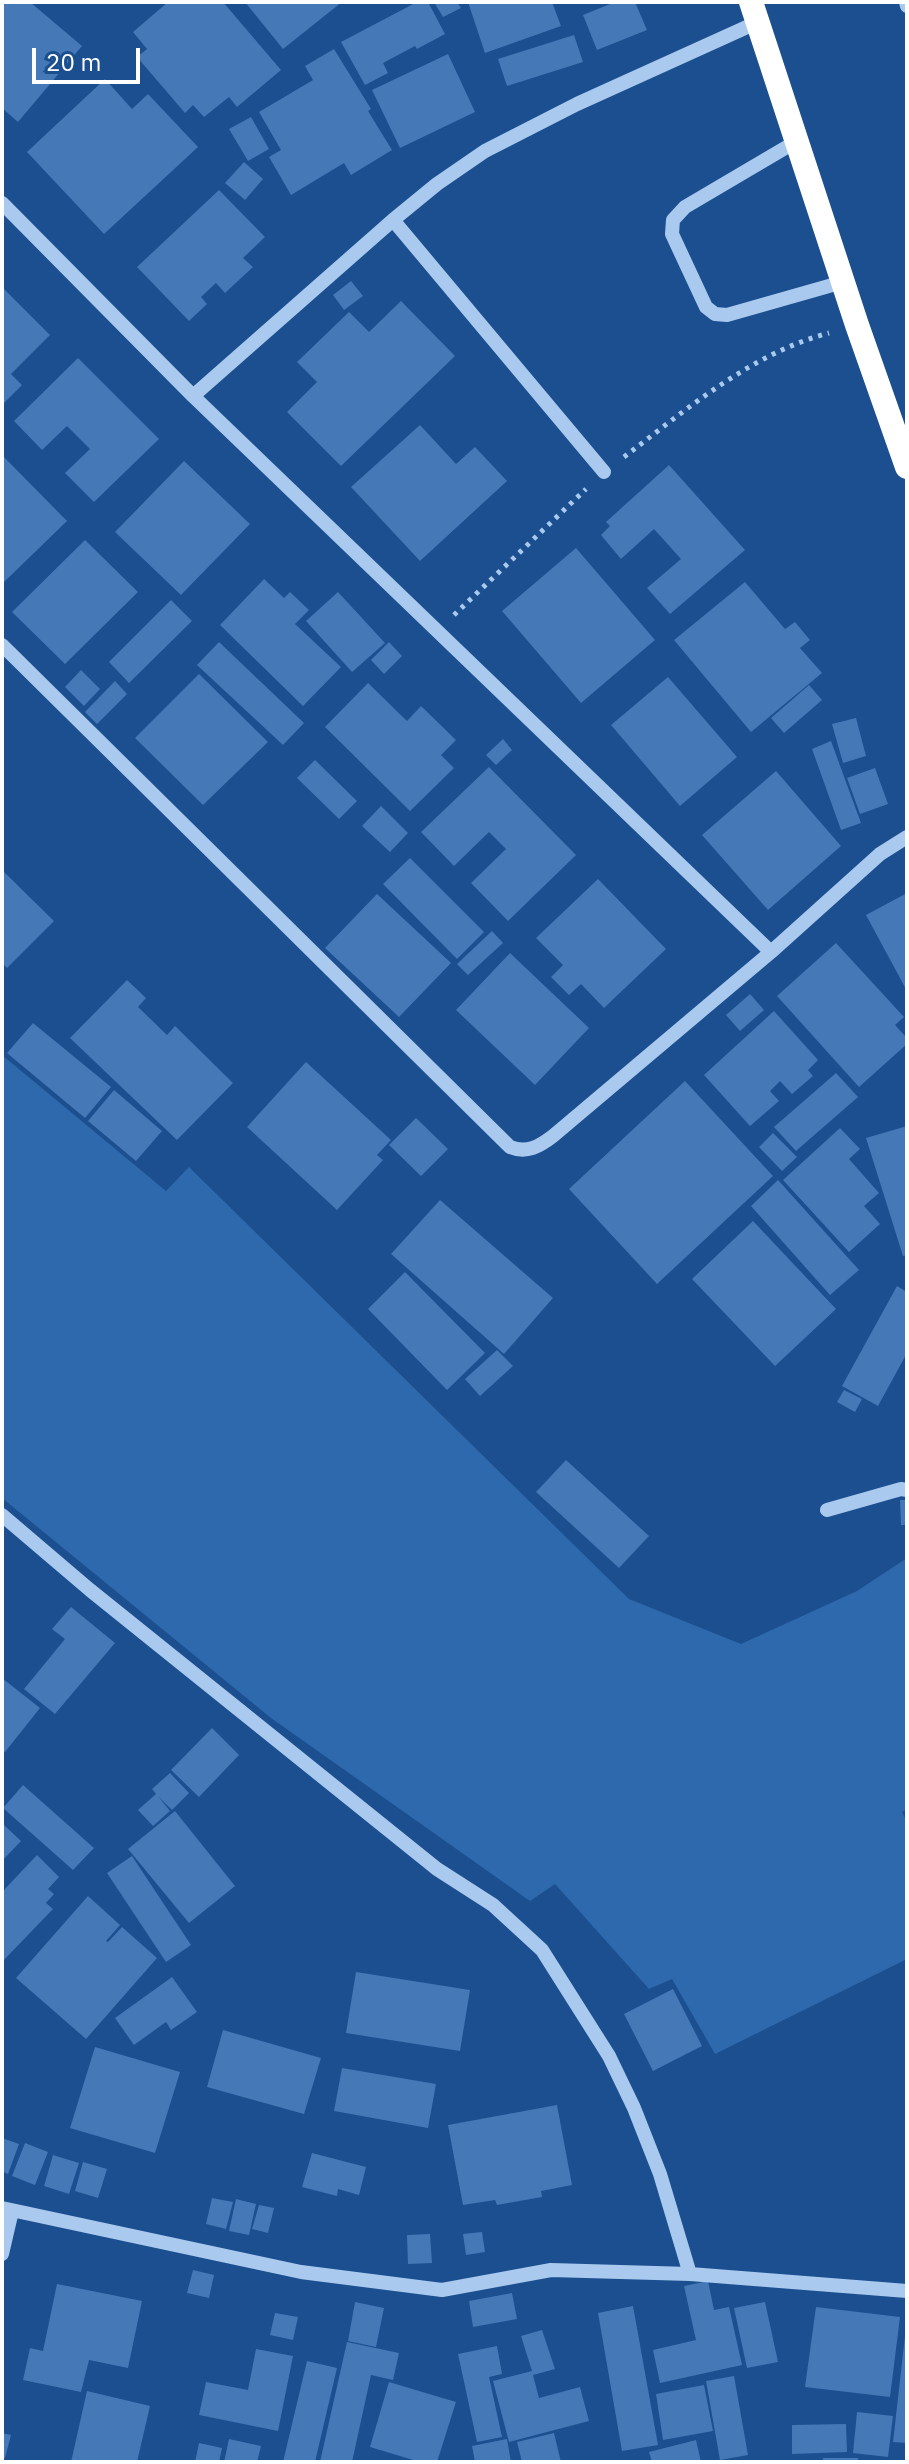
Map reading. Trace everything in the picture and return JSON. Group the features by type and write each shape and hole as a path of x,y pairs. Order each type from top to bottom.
{"highway":[{"path":"755,12 857,325 905,453"}],"street":[{"path":"193,396 393,220 437,184 485,151 755,12"},
{"path":"797,141 685,207 673,220 672,234 706,307 715,314 727,315 843,282"},
{"path":"2,203 193,396 771,952"},
{"path":"393,220 604,472"},
{"path":"2,645 510,1147 519,1150 542,1144 553,1136 771,952 880,854 907,837"},
{"path":"827,1510 901,1489 907,1490"},
{"path":"2,1515 90,1590 425,1859 493,1905 542,1950 609,2056 634,2108 660,2174 690,2274"},
{"path":"2,2254 7,2209 301,2272 442,2290 551,2270 690,2274 907,2291"}],"path":[{"path":"437,631 604,472 713,389 801,340 857,325"}],"shaded area":[{"path":"2,1055 166,1191 189,1167 629,1599 741,1644 857,1591 907,1558 907,1809 902,1812 907,1822 907,1959 715,2054 672,1979 649,1989 555,1884 530,1901 271,1718 2,1498"}],"building":[{"path":"2,2 30,2 82,46 18,122 2,108"},
{"path":"168,2 223,2 281,70 237,107 229,97 204,117 193,105 185,113 137,57 147,49 133,32"},
{"path":"245,2 342,2 283,49"},
{"path":"417,2 428,2 445,34 383,63 388,73 365,85 341,42"},
{"path":"434,2 457,2 461,8 443,17"},
{"path":"468,2 552,2 561,26 485,53"},
{"path":"615,2 635,2 647,30 597,50 583,15"},
{"path":"574,35 583,62 507,86 498,59"},
{"path":"334,49 392,150 351,175 344,163 291,195 269,157 281,150 259,112 313,80 305,66"},
{"path":"448,54 475,112 400,148 372,90"},
{"path":"105,79 132,109 148,94 198,147 104,234 27,152"},
{"path":"251,117 269,149 248,161 229,129"},
{"path":"244,162 263,179 245,200 225,183"},
{"path":"219,190 265,237 243,258 253,267 225,293 216,283 201,297 207,304 189,321 137,267"},
{"path":"351,281 363,296 344,310 333,295"},
{"path":"2,287 50,335 11,374 22,385 2,405"},
{"path":"401,301 455,356 341,466 287,412 317,382 297,362 349,312 369,332"},
{"path":"78,358 159,439 94,502 65,473 90,449 67,426 42,450 14,421"},
{"path":"420,425 456,464 475,447 507,481 420,561 351,487"},
{"path":"2,455 67,521 2,584"},
{"path":"184,461 250,524 181,595 115,532"},
{"path":"669,465 745,550 670,614 647,588 681,559 654,529 621,559 601,535 610,526 606,522"},
{"path":"85,540 138,592 65,664 12,612"},
{"path":"576,548 655,640 581,703 502,611"},
{"path":"264,579 284,598 290,592 309,610 295,624 341,667 303,706 220,625"},
{"path":"745,582 785,629 795,622 810,640 800,648 822,673 751,732 674,640"},
{"path":"338,592 385,643 352,672 306,621"},
{"path":"171,600 192,621 129,683 109,662"},
{"path":"219,642 304,723 283,745 197,665"},
{"path":"389,642 402,656 384,674 371,660"},
{"path":"81,670 100,689 84,706 65,687"},
{"path":"199,674 268,742 203,805 135,738"},
{"path":"668,677 737,757 680,806 611,725"},
{"path":"115,681 127,694 97,724 85,712"},
{"path":"368,683 407,721 421,706 456,740 441,755 454,768 410,811 325,727"},
{"path":"809,685 822,700 784,733 771,718"},
{"path":"856,718 866,756 843,763 832,724"},
{"path":"503,739 512,750 496,765 486,755"},
{"path":"831,741 861,823 841,830 812,749"},
{"path":"315,760 357,801 339,819 297,778"},
{"path":"489,767 576,855 508,921 471,883 506,849 489,832 454,866 421,832"},
{"path":"875,768 888,804 860,814 847,778"},
{"path":"776,771 841,846 768,910 702,835"},
{"path":"381,806 408,833 390,852 362,826"},
{"path":"410,858 484,932 457,959 383,884"},
{"path":"2,870 54,921 7,968 2,963"},
{"path":"598,879 666,949 604,1008 581,984 569,995 551,977 563,965 536,938"},
{"path":"907,893 907,991 866,915"},
{"path":"377,894 451,963 399,1017 325,948"},
{"path":"492,931 503,943 468,975 457,964"},
{"path":"836,943 904,1017 895,1025 907,1038 907,1044 859,1087 777,996"},
{"path":"510,953 589,1028 535,1085 456,1010"},
{"path":"127,980 146,998 138,1007 167,1035 175,1026 233,1083 177,1140 70,1038"},
{"path":"750,994 764,1010 740,1031 726,1015"},
{"path":"774,1011 818,1060 808,1070 813,1076 792,1094 780,1081 770,1091 779,1101 750,1126 704,1075"},
{"path":"33,1023 111,1087 85,1118 7,1053"},
{"path":"306,1062 391,1140 377,1155 383,1160 337,1210 247,1127"},
{"path":"836,1073 858,1097 796,1151 774,1127"},
{"path":"685,1081 773,1176 657,1284 569,1189"},
{"path":"114,1090 162,1131 136,1161 88,1121"},
{"path":"416,1118 448,1149 421,1176 389,1145"},
{"path":"907,1126 907,1255 903,1256 866,1138"},
{"path":"840,1128 860,1149 849,1159 879,1193 864,1206 880,1224 849,1252 783,1180"},
{"path":"773,1133 797,1157 782,1171 759,1147"},
{"path":"778,1180 859,1270 830,1295 751,1206"},
{"path":"440,1200 553,1298 504,1354 391,1254"},
{"path":"753,1221 836,1309 775,1366 692,1279"},
{"path":"405,1272 485,1353 447,1390 368,1309"},
{"path":"897,1286 907,1292 907,1353 878,1406 842,1386"},
{"path":"497,1350 513,1366 480,1396 465,1379"},
{"path":"844,1390 862,1399 855,1412 837,1402"},
{"path":"566,1460 649,1536 619,1568 536,1492"},
{"path":"900,1500 907,1500 907,1525 901,1525"},
{"path":"71,1607 115,1643 55,1714 24,1689 65,1639 52,1629"},
{"path":"2,1678 40,1708 5,1752 2,1750"},
{"path":"212,1728 239,1755 199,1797 171,1770"},
{"path":"170,1773 189,1793 172,1810 158,1796 170,1811 153,1826 138,1810 156,1794 152,1789"},
{"path":"23,1785 94,1848 73,1870 3,1808"},
{"path":"175,1811 235,1886 189,1923 128,1849"},
{"path":"2,1823 21,1841 2,1861"},
{"path":"37,1855 59,1877 48,1889 54,1894 46,1903 53,1909 2,1962 2,1892"},
{"path":"132,1856 191,1945 166,1962 107,1873"},
{"path":"88,1896 120,1925 106,1941 122,1927 157,1958 86,2039 16,1978"},
{"path":"356,1972 470,1990 460,2051 346,2033"},
{"path":"172,1977 197,2012 171,2030 166,2022 134,2045 115,2018"},
{"path":"673,1989 702,2046 653,2071 624,2014"},
{"path":"223,2030 321,2058 304,2114 207,2087"},
{"path":"95,2047 180,2072 155,2153 70,2128"},
{"path":"342,2068 436,2084 428,2128 334,2111"},
{"path":"557,2105 572,2185 541,2191 542,2197 497,2205 495,2200 463,2205 448,2125"},
{"path":"2,2138 19,2144 8,2174 2,2171"},
{"path":"25,2143 48,2152 35,2185 12,2176"},
{"path":"312,2153 366,2167 359,2195 338,2189 337,2196 302,2187"},
{"path":"53,2155 79,2163 69,2194 44,2186"},
{"path":"83,2162 107,2169 98,2198 75,2191"},
{"path":"212,2198 233,2202 226,2229 206,2224"},
{"path":"236,2199 256,2204 249,2235 229,2231"},
{"path":"259,2205 274,2208 268,2233 252,2229"},
{"path":"482,2232 485,2252 466,2255 463,2234"},
{"path":"430,2234 432,2263 408,2264 407,2235"},
{"path":"193,2270 214,2275 209,2298 187,2293"},
{"path":"708,2281 714,2310 729,2307 742,2365 660,2383 653,2350 696,2340 684,2286"},
{"path":"57,2284 142,2301 128,2368 89,2360 81,2392 23,2380 30,2348 43,2351"},
{"path":"512,2293 517,2319 473,2327 469,2301"},
{"path":"355,2302 384,2308 376,2347 348,2341"},
{"path":"765,2302 778,2362 747,2368 734,2308"},
{"path":"633,2306 658,2445 622,2451 598,2313"},
{"path":"816,2307 900,2317 890,2397 805,2387"},
{"path":"275,2313 298,2317 293,2340 270,2335"},
{"path":"542,2330 555,2369 533,2375 539,2398 580,2387 589,2421 509,2442 493,2381 532,2371 521,2336"},
{"path":"907,2337 907,2443 893,2442"},
{"path":"347,2342 399,2353 393,2380 371,2375 352,2462 320,2462"},
{"path":"497,2346 502,2374 489,2377 502,2437 477,2442 458,2354"},
{"path":"256,2349 293,2356 278,2431 199,2415 206,2382 248,2390"},
{"path":"307,2361 337,2368 315,2462 283,2462"},
{"path":"734,2376 748,2455 720,2460 706,2381"},
{"path":"389,2382 456,2402 437,2462 420,2462 370,2447"},
{"path":"704,2385 713,2431 663,2440 656,2394"},
{"path":"87,2391 150,2406 137,2462 71,2462"},
{"path":"857,2412 893,2416 888,2457 853,2453"},
{"path":"846,2424 847,2452 792,2454 792,2425"},
{"path":"2,2433 11,2435 5,2458 2,2457"},
{"path":"554,2433 561,2462 522,2462 517,2442"},
{"path":"229,2439 261,2446 257,2462 224,2462"},
{"path":"507,2439 511,2462 475,2462 472,2446"},
{"path":"696,2440 701,2462 652,2462 649,2452"},
{"path":"199,2443 222,2448 219,2462 195,2462"},
{"path":"823,2458 858,2458 858,2462 823,2462"}]}
